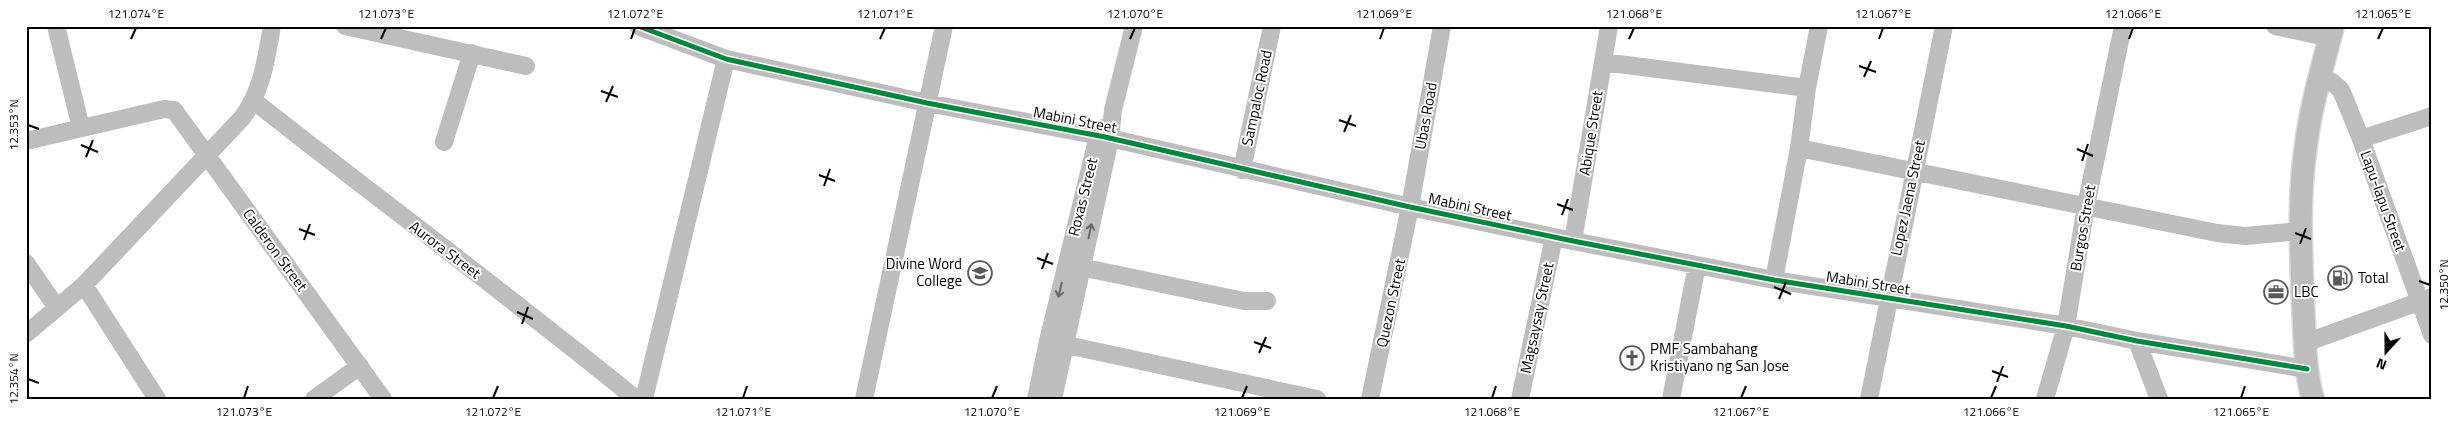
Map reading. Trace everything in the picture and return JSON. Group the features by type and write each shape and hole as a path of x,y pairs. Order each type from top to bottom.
{"main road":[{"path":"2309,389 2300,231 2306,143 2332,32"}],"street":[{"path":"26,141 81,128 56,26"},
{"path":"26,334 84,286 207,157 254,101 263,76 272,26"},
{"path":"345,26 526,66"},
{"name":"Mabini Street","path":"638,26 726,59 927,104 1104,138 1410,207 1573,241 1774,280 2066,326 2137,341 2309,389"},
{"path":"864,399 944,26"},
{"name":"Roxas Street","path":"1042,398 1048,340 1074,266 1104,138 1114,110 1134,26"},
{"name":"Sampaloc Road","path":"1242,170 1272,26"},
{"name":"Ubas Road","path":"1410,207 1442,26"},
{"name":"Abique Street","path":"1573,241 1609,26"},
{"path":"1774,280 1799,148 1807,88 1819,26"},
{"name":"Lopez Jaena Street","path":"1869,399 1887,299 1944,26"},
{"name":"Burgos Street","path":"2045,399 2066,326 2086,206 2123,26"},
{"path":"2274,26 2332,32"},
{"path":"444,142 472,53"},
{"path":"644,399 726,59"},
{"path":"1603,62 1807,88"},
{"name":"Lapu-lapu Street","path":"2320,78 2332,82 2341,90 2426,300 2432,335"},
{"name":"Aurora Street","path":"254,101 414,227 555,333 636,399"},
{"name":"Calderon Street","path":"81,128 164,109 174,110 383,399"},
{"path":"2361,139 2432,116"},
{"path":"1799,148 2226,234 2245,236 2300,231"},
{"name":"Quezon Street","path":"1370,399 1410,207"},
{"name":"Magsaysay Street","path":"1520,399 1554,237"},
{"path":"26,263 57,308"},
{"path":"1671,399 1697,265"},
{"path":"1074,266 1244,301 1267,301"},
{"name":"Roxas Street","path":"1042,398 1065,344 1074,266"},
{"path":"84,286 157,399"},
{"path":"2305,343 2426,300"},
{"path":"1048,340 1318,399"},
{"path":"2137,341 2159,399"},
{"path":"314,399 360,366"}],"cycle path":[{"path":"638,26 726,59 927,103 1105,137 1410,207 1573,241 1774,280 2066,326 2137,341 2307,369"}],"place":[{"name":"Divine Word College","path":"980,273"},
{"name":"Total","path":"2340,278"},
{"name":"LBC","path":"2276,292"},
{"name":"PMF Sambahang Kristiyano ng San Jose","path":"1632,358"}]}
